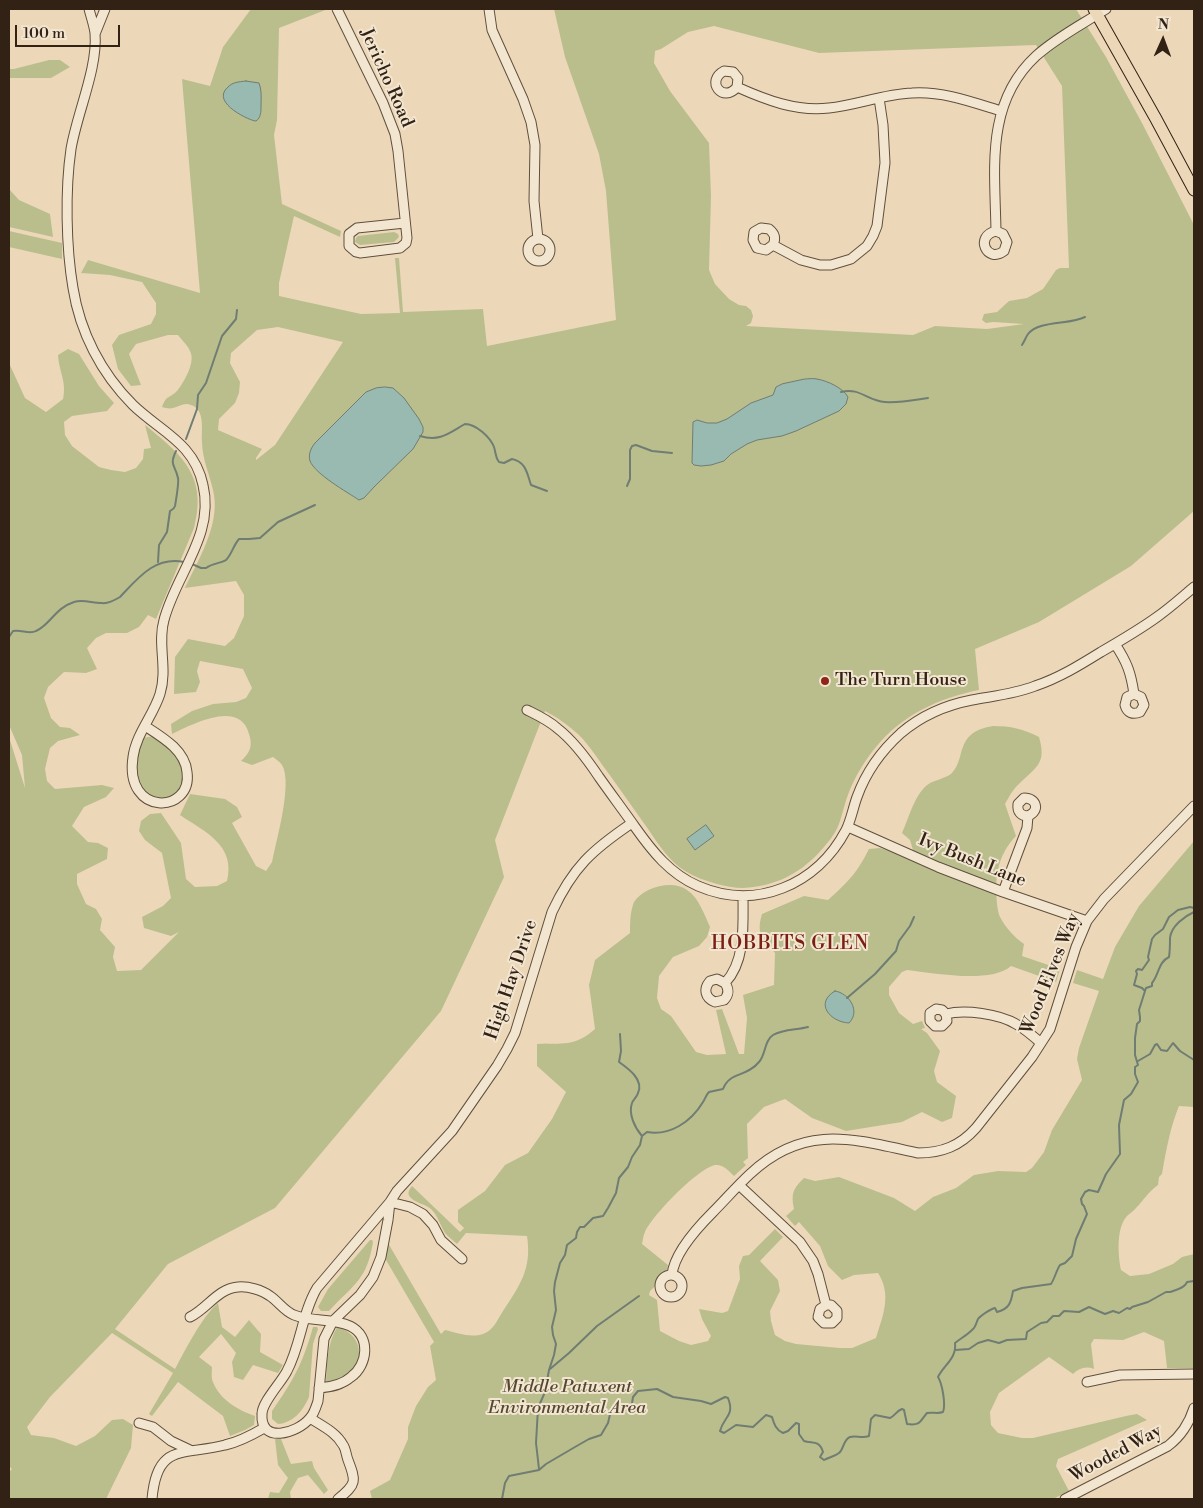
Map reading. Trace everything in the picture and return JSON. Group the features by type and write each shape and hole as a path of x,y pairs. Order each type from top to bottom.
{"main road":[{"path":"1099,11 1194,190"}],"street":[{"path":"90,9 95,34 92,68 75,128 69,169 68,231 73,286 81,322 93,350 111,379 133,404 187,450 200,472 205,494 206,512 202,531 163,620 163,682 156,703 139,736 133,756 132,775 134,783 142,796 147,801 163,804 171,802 185,788 188,777 186,766 177,750 170,743 145,726"},
{"path":"95,34 105,9"},
{"name":"Jericho Road","path":"337,9 383,103 395,134 407,238 406,243 400,248 360,253 349,246 349,234 357,228 405,223"},
{"path":"489,9 492,30 532,122 535,145 534,201 538,239"},
{"path":"996,232 996,140 1001,111 1012,86 1036,56 1099,11"},
{"path":"738,87 771,100 808,108 829,108 913,92 941,94 1001,111"},
{"path":"773,245 801,260 820,265 831,265 850,259 867,246 877,226 885,163 884,125 878,98"},
{"path":"527,710 547,720 570,739 658,857 670,869 683,878 713,891 743,896 755,895 778,890 805,877 833,852 848,827 870,770 883,751 911,726 934,712 952,705 1035,687 1070,671 1158,616 1194,587"},
{"path":"1115,644 1128,664 1134,694"},
{"name":"Wood Elves Way","path":"672,1275 675,1260 709,1216 750,1174 775,1155 789,1148 831,1138 856,1140 918,1153 930,1153 952,1147 968,1137 1032,1057 1050,1029 1076,947 1087,921 1104,899 1194,806"},
{"path":"1003,892 1027,828 1028,816"},
{"name":"High Hay Drive","path":"264,1428 262,1410 288,1370 313,1296 390,1202 397,1190 452,1132 498,1066 515,1033 552,912 561,894 584,860 632,823"},
{"name":"Ivy Bush Lane","path":"848,827 938,867 1087,921"},
{"path":"726,983 734,972 740,950 743,896"},
{"path":"946,1014 954,1012 983,1014 1004,1019 1014,1023 1041,1042"},
{"path":"739,1186 800,1242 813,1262 818,1274 826,1305"},
{"path":"390,1202 410,1207 423,1214 433,1225 441,1240 462,1259"},
{"name":"High Hay Drive","path":"310,1418 318,1401 324,1339 333,1321 360,1295 374,1277 381,1257 390,1202"},
{"path":"367,1229 384,1237"},
{"path":"190,1317 223,1291 237,1287 246,1287 270,1296 285,1310 294,1315 333,1321 351,1327 362,1337 365,1352 358,1371 346,1381 319,1388"},
{"path":"1087,1382 1120,1375 1194,1374"},
{"name":"Wooded Way","path":"1065,1499 1168,1446 1181,1434 1191,1418 1194,1408"},
{"path":"152,1499 155,1478 159,1468 172,1456 181,1452 226,1445 247,1438 264,1428 270,1432 285,1433 299,1427 310,1418 328,1429 340,1440 354,1472 351,1488 338,1499"},
{"path":"139,1422 153,1427 171,1441 191,1450"}],"green space":[{"path":"251,9 328,9 279,28 277,120 274,135 282,204 341,231 340,237 294,216 279,283 279,296 361,314 400,313 395,258 399,258 403,312 483,309 487,346 616,320 606,191 599,154 565,57 554,9 1076,9 1106,57 1194,225 1194,511 1131,566 1039,622 975,649 979,690 936,703 909,717 886,736 864,763 851,786 839,825 829,841 807,864 778,881 755,887 736,888 701,879 679,867 660,847 583,739 567,725 545,711 495,840 504,877 441,1011 275,1208 168,1264 115,1329 175,1369 200,1325 218,1303 222,1327 235,1337 249,1320 261,1334 260,1352 283,1365 278,1373 253,1365 243,1380 234,1377 232,1362 236,1353 221,1334 199,1357 212,1367 212,1380 220,1394 242,1411 255,1416 254,1425 230,1436 223,1416 178,1382 152,1416 149,1414 173,1373 112,1333 50,1397 27,1427 31,1435 54,1438 76,1446 95,1436 112,1420 123,1419 133,1425 131,1448 106,1499 9,1499 9,1472 12,1469 9,1466 9,737 25,788 22,755 9,725 9,363 25,398 46,412 63,399 64,387 58,355 68,349 79,354 99,386 114,403 107,411 72,416 64,422 65,435 72,446 99,467 125,472 136,468 143,459 144,449 151,448 145,425 170,446 189,468 197,494 194,528 156,619 148,615 139,627 127,633 106,633 96,638 87,648 97,669 86,673 64,672 48,687 44,698 51,718 60,727 70,728 80,735 58,741 50,748 45,769 47,781 55,789 102,785 114,788 106,797 84,807 72,826 88,842 98,843 108,848 107,859 77,874 77,884 86,904 96,909 102,919 100,930 115,947 113,957 117,971 141,970 179,932 171,936 144,928 142,917 163,906 171,898 162,853 145,840 139,831 141,821 150,814 161,813 181,843 186,879 195,887 217,886 227,881 229,869 227,858 223,849 216,841 180,815 190,794 225,799 237,807 242,817 232,823 256,866 266,871 272,862 283,812 286,785 282,765 273,757 252,765 241,761 249,752 251,742 244,724 236,718 226,716 203,720 172,734 171,724 192,711 213,704 236,702 246,698 252,688 243,669 200,661 197,671 200,682 196,692 174,694 175,657 188,639 225,646 234,638 244,616 244,595 236,581 185,588 206,543 215,507 213,488 203,455 202,421 199,411 188,404 172,408 162,407 167,398 177,391 183,383 191,361 189,349 178,335 168,335 136,344 129,354 141,385 131,386 118,369 112,345 119,335 151,324 156,314 156,303 142,282 110,275 81,273 88,260 200,293 182,79 210,86 223,47","holes":["714,26 819,53 1036,45 1062,86 1069,268 1056,270 1043,289 1027,298 1009,301 997,312 984,314 982,320 986,323 1024,324 987,329 935,326 913,335 746,326 751,323 753,316 751,310 729,299 715,284 709,270 711,196 709,143 670,91 654,63 655,51 688,32","278,327 343,342 275,445 256,460 262,449 218,430 219,419 235,403 239,393 240,382 230,363 231,353 257,330"]},
{"path":"49,60 60,60 70,67 51,78 9,78 9,69"},
{"path":"9,189 19,200 50,214 53,237 9,227"},
{"path":"9,231 62,243 62,259 9,247"},
{"path":"394,232 399,237 394,242 360,245 355,242 358,236"},
{"name":"Middle Patuxent Environmental Area","path":"993,726 1017,729 1039,737 1042,753 1041,759 1035,769 1011,793 1005,804 1016,836 1000,861 996,881 997,901 1002,921 1010,932 1024,944 1022,956 1060,969 1056,982 1011,966 990,975 976,976 946,975 907,970 902,972 889,987 889,995 899,1013 913,1024 922,1021 925,1028 921,1029 927,1033 940,1051 934,1071 937,1082 956,1096 952,1118 942,1122 922,1112 902,1122 846,1131 812,1118 785,1099 764,1107 747,1124 748,1158 743,1162 746,1165 734,1176 721,1166 715,1165 707,1168 676,1194 656,1215 643,1236 642,1244 668,1265 665,1277 650,1291 649,1295 657,1300 660,1331 691,1345 708,1341 711,1336 699,1309 722,1313 728,1311 740,1279 739,1266 743,1256 749,1255 775,1229 783,1237 760,1261 778,1280 780,1291 770,1311 775,1335 785,1341 796,1344 840,1348 852,1348 876,1338 885,1305 885,1289 878,1273 854,1275 842,1280 828,1266 820,1246 799,1222 795,1226 786,1216 794,1209 793,1195 795,1188 804,1178 815,1181 839,1177 894,1198 915,1211 933,1197 956,1188 974,1175 998,1171 1026,1172 1032,1168 1044,1152 1052,1130 1082,1080 1077,1059 1079,1048 1099,991 1073,983 1077,970 1103,979 1115,947 1139,906 1194,841 1194,1107 1179,1106 1158,1185 1123,1221 1119,1234 1119,1257 1121,1270 1130,1276 1149,1274 1173,1264 1182,1257 1194,1254 1194,1368 1167,1368 1164,1341 1144,1332 1123,1340 1094,1339 1091,1344 1094,1369 1083,1368 1073,1374 1049,1357 999,1393 990,1412 991,1425 998,1433 1022,1438 1033,1438 1137,1414 1147,1420 1058,1459 1056,1466 1069,1491 1053,1499 372,1499 370,1491 390,1480 408,1439 408,1427 416,1406 428,1387 436,1380 430,1346 434,1342 386,1260 388,1243 441,1334 445,1330 464,1335 478,1335 490,1330 519,1285 528,1258 527,1236 466,1233 457,1244 445,1233 431,1209 410,1197 409,1190 412,1186 460,1232 464,1228 458,1222 458,1210 485,1191 505,1165 528,1153 552,1119 566,1092 537,1066 537,1044 568,1043 581,1039 595,1029 589,985 595,960 630,933 631,914 634,902 638,897 644,892 659,886 674,885 687,890 695,897 710,927 707,937 699,946 673,957 659,976 657,998 661,1009 671,1016 696,1052 707,1055 726,1054 716,1010 722,1009 739,1054 744,1054 747,1018 743,995 774,985 775,953 761,935 760,921 762,914 804,896 828,900 851,877 869,849 880,848 904,855 913,850 910,840 902,833 920,792 930,783 953,772 958,764 964,744 970,735"},
{"path":"155,736 173,752 182,767 183,781 178,791 169,797 158,799 147,795 139,783 135,767 142,738"},
{"path":"370,1240 373,1242 370,1255 358,1281 329,1311 321,1311 318,1307 328,1289"},
{"path":"313,1327 318,1329 313,1344 309,1397 304,1407 293,1419 278,1424 272,1419 272,1411 297,1371"},
{"path":"337,1327 349,1333 356,1341 359,1351 358,1360 354,1369 347,1377 337,1382 326,1383 329,1347"},
{"path":"275,1439 281,1439 291,1464 312,1461 314,1468 328,1490 324,1494 308,1475 298,1478 290,1492 291,1499 268,1499 270,1492 279,1493 288,1478 278,1465"}],"water":[{"path":"246,81 259,83 260,86 261,112 256,121 241,115 228,105 224,99 224,93 230,85"},
{"path":"805,379 821,380 839,388 848,397 846,404 839,411 796,431 747,444 724,461 701,466 692,463 693,422 697,420 717,423 727,419 751,403 773,395 776,387 782,384"},
{"path":"385,387 393,388 404,398 419,419 423,432 413,449 364,498 359,500 332,482 313,466 309,458 311,449 366,392"},
{"path":"706,825 714,836 695,850 687,839"},
{"path":"835,991 845,995 852,1003 854,1013 849,1023 836,1019 827,1011 826,1001"}],"waterway":[{"path":"186,439 197,409 198,395 206,383 222,336 236,319 237,310"},
{"path":"1022,345 1028,334 1039,327 1085,317"},
{"path":"841,392 853,391 885,402 902,402 928,398"},
{"path":"420,436 427,438 439,437 465,424 474,426 489,439 499,462 504,463 512,459 517,460 523,465 531,485 547,491"},
{"path":"627,486 630,479 630,450 632,446 636,445 652,451 672,453"},
{"path":"158,562 159,545 167,532 170,511 174,508 176,500 178,478 173,462 176,451"},
{"path":"192,564 206,568 224,561 230,555 239,539 260,538 278,522 315,505"},
{"path":"9,637 13,631 36,631 62,608 74,602 104,603 114,600 120,597 141,576 156,565 164,562 184,562"},
{"path":"1145,991 1134,985 1136,971 1138,969 1142,970 1149,960 1152,939 1163,929 1169,917 1178,910 1194,908"},
{"path":"502,1499 505,1483 509,1476 539,1470 589,1439 601,1435 608,1423 611,1410 631,1410 633,1397 638,1391 657,1389 673,1397 711,1404 725,1397 728,1398 730,1412 720,1431 724,1433 736,1425 753,1427 766,1415 772,1417 777,1428 783,1433 796,1423 799,1424 799,1434 804,1441 819,1445 823,1452 820,1457 824,1460 839,1453 846,1440 850,1437 869,1436 871,1419 875,1415 890,1418 902,1409 904,1410 907,1424 915,1424 920,1422 927,1413 943,1412 943,1394 938,1377 952,1357 955,1343 968,1334 978,1319 984,1314 995,1308 997,1312 1007,1307 1013,1291 1051,1284 1060,1265 1072,1256 1076,1239 1087,1214 1081,1199 1085,1192 1089,1190 1098,1192 1106,1174 1120,1154 1119,1125 1124,1100 1131,1094 1138,1082 1135,1074 1135,1067 1138,1065 1135,1055 1135,1038 1137,1024 1140,1021 1139,1010 1146,988 1152,986 1161,965 1169,957 1170,938 1173,929 1194,912"},
{"path":"847,998 875,974 896,951 899,941 914,917"},
{"path":"539,1469 536,1443 538,1408 545,1392 556,1344 552,1327 556,1310 554,1291 560,1263 565,1255 567,1245 576,1238 580,1227 584,1227 593,1218 603,1216 616,1193 619,1178 628,1167 640,1145 642,1136 647,1132 656,1133 672,1130 686,1121 698,1109 709,1092 723,1089 730,1079 754,1067 761,1059 768,1041 773,1035 808,1027"},
{"path":"620,1034 621,1051 619,1062 634,1075 639,1084 638,1093 632,1103 631,1112 635,1125 642,1136"},
{"path":"1138,1061 1150,1054 1155,1045 1157,1044 1161,1050 1167,1051 1173,1043 1180,1051 1194,1060"},
{"path":"955,1350 969,1349 978,1343 988,1340 999,1343 1007,1340 1026,1339 1027,1332 1041,1323 1047,1322 1053,1316 1059,1316 1064,1311 1079,1312 1089,1307 1105,1314 1113,1311 1119,1313 1127,1308 1130,1309 1148,1302 1166,1292 1180,1289 1187,1282 1194,1281"},
{"path":"550,1369 597,1326 639,1296"}],"place":[{"name":"The Turn House","path":"825,681"}],"district":[{"name":"HOBBITS GLEN","path":"790,944"}]}
